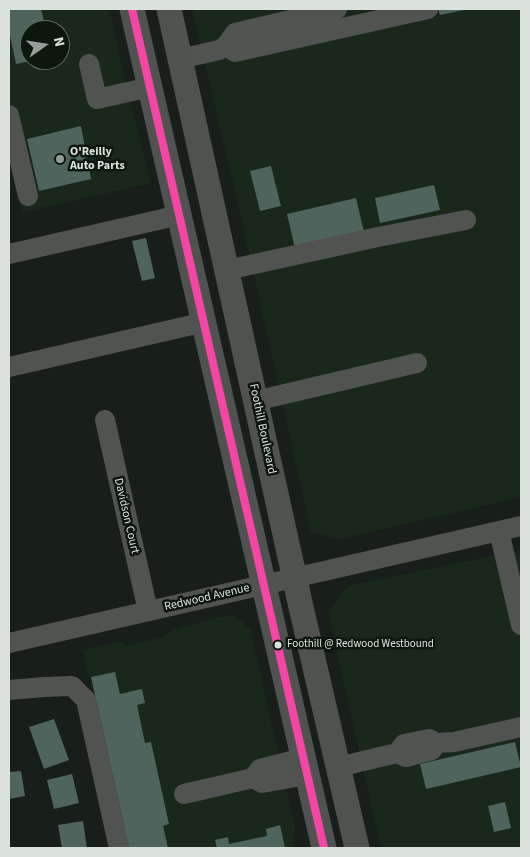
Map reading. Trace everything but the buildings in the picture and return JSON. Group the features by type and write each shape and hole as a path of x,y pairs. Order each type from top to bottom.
{"main road":[{"path":"132,9 324,848"},
{"name":"Foothill Boulevard","path":"170,9 294,578 357,848"}],"street":[{"path":"180,59 219,50 226,46 235,34 336,9"},
{"path":"226,46 235,52 428,9"},
{"path":"89,64 97,99 150,87"},
{"path":"9,115 28,196"},
{"path":"9,254 180,215"},
{"path":"226,270 466,220"},
{"path":"9,367 205,322"},
{"path":"255,401 418,362"},
{"name":"Davidson Court","path":"105,420 148,611"},
{"name":"Redwood Avenue","path":"9,643 521,526"},
{"path":"499,531 521,625"},
{"path":"9,690 72,686 86,700 119,848"},
{"path":"338,767 397,753 404,744 429,738 436,743 454,742 521,727"},
{"path":"184,794 253,778 260,769 305,766"}],"shaded area":[{"path":"9,9 107,9 112,20 124,77 151,183 23,212 9,148"},
{"path":"192,9 521,9 521,497 340,539 311,532 243,225"},
{"path":"521,550 521,848 381,848 328,612 348,586"},
{"path":"233,616 250,628 295,827 293,848 128,848 83,650 117,642 129,646 162,637 178,628 220,617"}],"transit line":[{"path":"132,9 324,848"}],"place":[{"name":"O'Reilly Auto Parts","path":"60,159"},
{"name":"Foothill @ Redwood Westbound","path":"278,645"}]}
